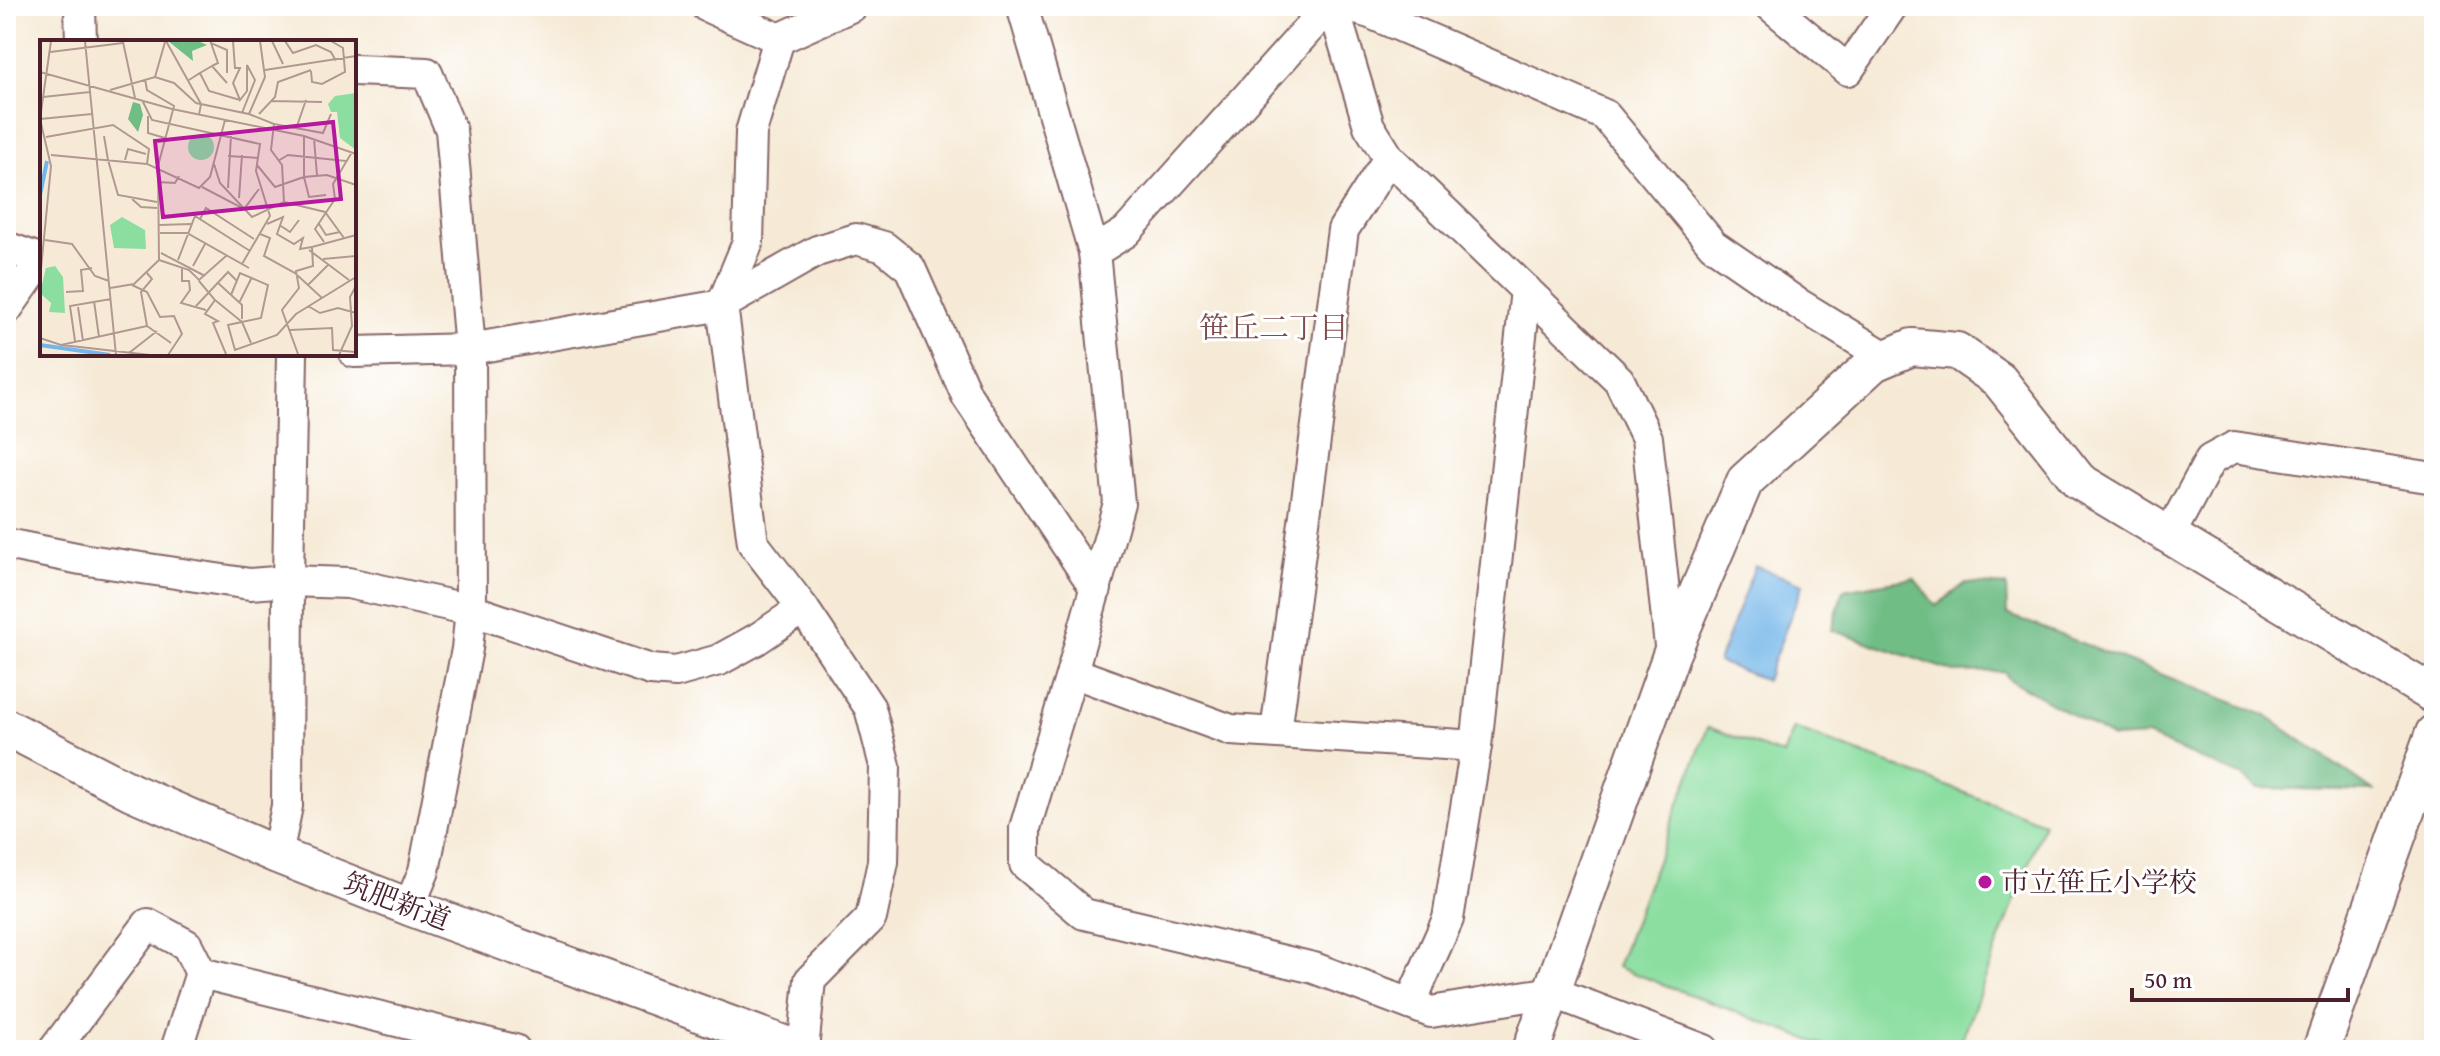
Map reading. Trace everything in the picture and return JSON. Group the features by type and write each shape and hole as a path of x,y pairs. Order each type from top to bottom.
{"street":[{"path":"80,6 81,40"},
{"path":"706,6 779,39 852,6"},
{"path":"1022,6 1094,252 1119,503 1025,828 1025,864 1084,914 1314,968 1431,1012 1552,992 1704,1050"},
{"path":"1094,252 1126,232 1331,6"},
{"path":"1331,6 1369,126 1389,158 1619,380 1647,438 1671,655"},
{"path":"1346,6 1370,13 1605,115 1713,245 1797,303 1887,358"},
{"path":"1771,6 1848,70 1892,6"},
{"path":"779,39 751,132 748,242 722,305 753,543 803,608 870,708 885,766 883,862 871,918 810,980 801,1050"},
{"path":"356,70 427,73 451,130 470,349 471,610 467,649 424,871 409,907"},
{"path":"1276,732 1343,230 1389,158"},
{"path":"356,352 470,349 722,305 817,251 856,239 884,247 910,268 967,396 1096,589"},
{"path":"6,247 40,259"},
{"path":"6,310 40,263"},
{"path":"1410,1004 1448,919 1476,746 1526,290"},
{"path":"1531,1050 1671,655 1745,481 1874,363 1912,347 1957,351 1999,380 2079,481 2434,695"},
{"path":"277,855 287,806 292,356"},
{"path":"2169,536 2210,460 2234,447 2434,478"},
{"path":"6,544 81,559 250,584 288,581 348,583 471,610 651,670 676,672 719,660 803,608"},
{"path":"1072,672 1231,730 1476,746"},
{"name":"筑肥新道","path":"6,727 132,792 277,855 409,907 801,1050"},
{"path":"2321,1050 2434,733"},
{"path":"54,1050 148,924 187,945 201,973 176,1050"},
{"path":"201,973 496,1048"}],"green space":[{"path":"1914,578 1936,606 1966,583 2006,586 2007,614 2265,715 2373,791 2257,788 2243,777 2147,736 2113,738 2009,679 2004,671 1954,672 1832,630 1843,590"},
{"path":"1708,727 1783,755 1794,728 2044,823 1958,1050 1836,1050 1617,967"}],"water":[{"path":"1755,566 1803,584 1766,680 1718,662"}],"place":[{"name":"市立笹丘小学校","path":"1985,882"}],"district":[{"name":"笹丘二丁目","path":"1274,328"}]}
